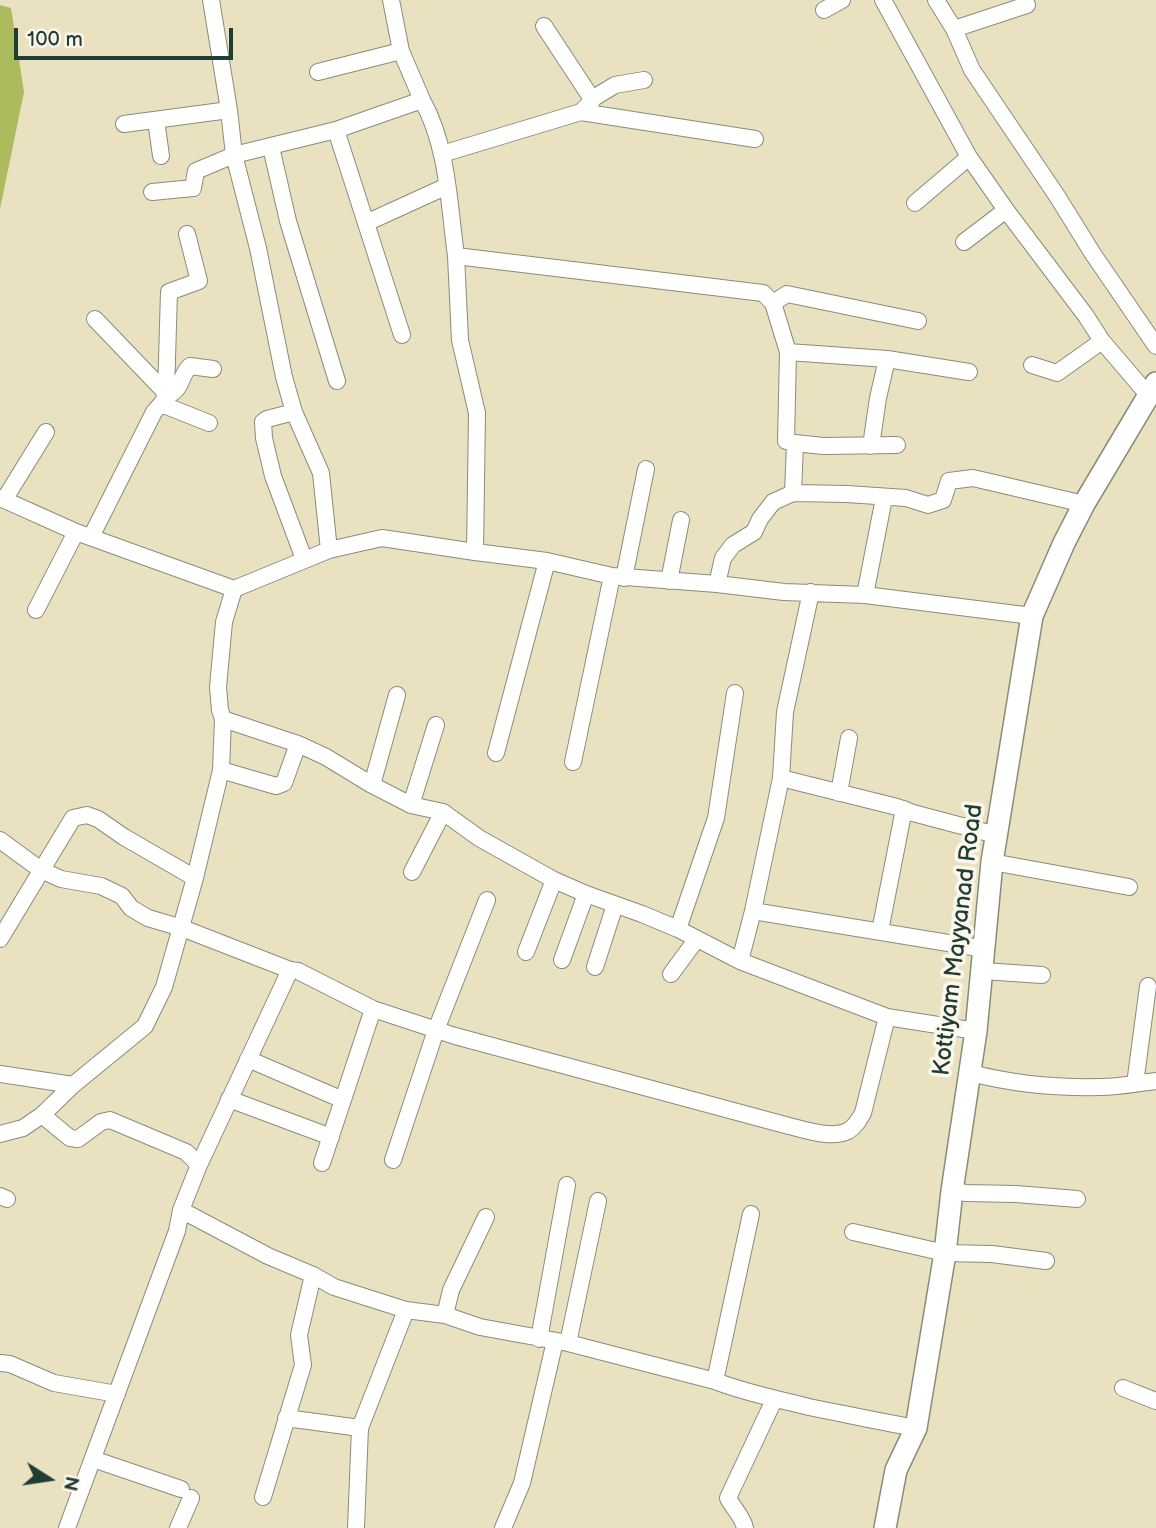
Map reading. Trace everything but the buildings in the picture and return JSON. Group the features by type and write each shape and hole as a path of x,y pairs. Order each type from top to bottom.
{"street":[{"path":"211,0 234,155 258,248 284,377 294,412 321,473 329,550"},
{"path":"391,0 401,51 428,111 442,154 447,186 456,256 460,340 477,413 475,552"},
{"path":"824,10 842,0"},
{"path":"883,0 969,157 1006,211 1102,341 1153,389"},
{"path":"936,0 954,29 972,70 1156,346"},
{"path":"954,29 1027,5"},
{"path":"544,26 592,99"},
{"path":"317,72 401,51"},
{"path":"581,112 592,99 615,85 644,80"},
{"path":"152,192 193,188 196,171 234,155 336,130 422,100"},
{"path":"124,124 229,110"},
{"path":"442,154 581,112 755,139"},
{"path":"156,120 161,156"},
{"path":"336,130 402,335"},
{"path":"271,147 288,221 337,381"},
{"path":"915,203 969,157"},
{"path":"366,223 447,186"},
{"path":"964,242 1006,211"},
{"path":"164,398 169,292 199,281 187,234"},
{"path":"456,256 763,293 773,303 788,352 786,441 823,446 897,445"},
{"path":"773,303 787,294 918,321"},
{"path":"95,320 164,398 209,423"},
{"path":"1032,365 1057,373 1102,341"},
{"path":"788,352 887,359 969,372"},
{"path":"871,446 877,398 887,359"},
{"path":"36,610 164,398 174,393 181,385 190,366 213,369"},
{"name":"Kottiyam Mayyanad Road","path":"885,1528 896,1470 916,1428 945,1253 971,1073 992,862 1032,616 1084,504 1153,389"},
{"path":"294,412 267,419 263,422 263,430 273,476 304,559"},
{"path":"46,432 2,499 83,534 234,589 329,550 382,538 547,561 618,577 783,592 865,595 1032,616"},
{"path":"793,494 795,443"},
{"path":"573,762 646,469"},
{"path":"717,584 723,558 733,545 754,532 773,502 793,494 906,498 928,505 943,500 949,481 973,478 1084,504"},
{"path":"865,595 884,498"},
{"path":"669,581 681,520"},
{"path":"496,753 547,561"},
{"path":"0,1134 23,1128 42,1115 73,1085 145,1026 164,987 195,878 220,770 223,719 218,687 224,622 234,589"},
{"path":"740,961 781,778 785,712 811,592"},
{"path":"678,929 716,818 735,693"},
{"path":"372,785 397,695"},
{"path":"223,719 298,744 326,757 411,805 443,812 479,838 554,880 678,929 740,961 887,1017 976,1031"},
{"path":"411,805 436,725"},
{"path":"839,793 849,738"},
{"path":"220,770 276,786 284,783 298,744"},
{"path":"781,778 996,835"},
{"path":"880,931 904,809"},
{"path":"412,872 443,812"},
{"path":"0,939 73,818 87,815 98,819 124,838 195,878"},
{"path":"0,840 41,870 61,879 101,887 122,896 131,908 148,918 298,971 373,1009 436,1030 820,1133 847,1131 863,1113 887,1017"},
{"path":"992,862 1129,887"},
{"path":"526,952 554,880"},
{"path":"562,960 586,894"},
{"path":"393,1160 436,1030 487,900"},
{"path":"595,967 615,905"},
{"path":"753,911 985,949"},
{"path":"671,974 695,940"},
{"path":"67,1528 177,1231 181,1210 199,1165 290,970"},
{"path":"983,971 1042,975"},
{"path":"1135,1084 1148,986"},
{"path":"322,1163 373,1009"},
{"path":"248,1059 344,1100"},
{"path":"971,1073 1001,1080 1060,1086 1103,1087 1156,1081"},
{"path":"0,1074 73,1085"},
{"path":"229,1099 331,1137"},
{"path":"42,1115 70,1138 78,1139 101,1122 110,1120 186,1152 199,1165"},
{"path":"554,1341 568,1185"},
{"path":"952,1191 1077,1199"},
{"path":"503,1528 522,1483 554,1341 598,1201"},
{"path":"181,1210 334,1287 406,1310 445,1315 480,1327 554,1341 715,1381 774,1400 864,1420 916,1428"},
{"path":"715,1381 751,1214"},
{"path":"445,1315 451,1290 486,1217"},
{"path":"853,1232 945,1253 992,1254 1046,1261"},
{"path":"263,1497 303,1365 299,1335 313,1275"},
{"path":"356,1528 360,1427 406,1310"},
{"path":"0,1363 10,1364 54,1383 117,1394"},
{"path":"1123,1388 1156,1401"},
{"path":"745,1528 728,1498 774,1400"},
{"path":"286,1418 360,1427"},
{"path":"93,1459 186,1493 178,1528"}],"green space":[{"path":"0,5 11,8 24,92 0,209"}]}
